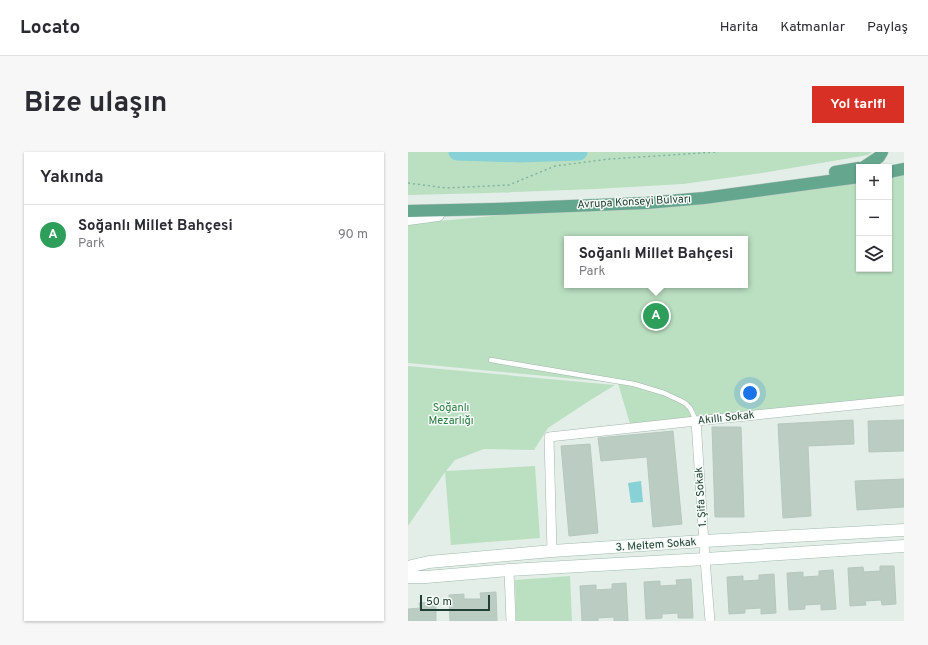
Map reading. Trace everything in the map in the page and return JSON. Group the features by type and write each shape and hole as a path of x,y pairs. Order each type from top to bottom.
{"main road":[{"path":"868,164 881,154"},
{"path":"758,190 823,174 856,168"},
{"path":"892,171 904,169"},
{"name":"Avrupa Konseyi Bulvarı","path":"408,211 646,203 704,198 856,177"}],"street":[{"path":"408,219 495,209"},
{"name":"Akıllı Sokak","path":"552,552 549,437 904,400"},
{"name":"1. Şifa Sokak","path":"696,421 710,621"},
{"name":"3. Meltem Sokak","path":"408,567 429,562 552,552 704,541 904,530"},
{"name":"3. Meltem Sokak","path":"408,577 904,546"},
{"path":"509,570 511,621"}],"lane":[{"path":"491,360 634,384 664,393 685,403 692,412 696,421"}],"path":[{"path":"408,183 446,188 509,185 555,166 610,159 716,152"}],"green space":[{"path":"408,152 872,152 868,155 762,173 683,184 595,189 408,195"},
{"path":"904,173 904,400 630,424 618,383 408,363 408,224 856,181 856,272 892,272 892,175"},
{"name":"Soğanlı Mezarlığı","path":"408,366 615,385 548,428 534,450 484,449 455,460 446,471 535,466 540,538 451,545 445,472 408,526"},
{"path":"570,576 572,621 516,621 515,580"}],"water":[{"path":"641,481 643,502 631,503 628,483"}],"building":[{"path":"853,420 854,444 808,446 811,516 783,518 778,424"},
{"path":"904,420 904,451 869,452 868,421"},
{"path":"712,427 741,427 744,517 715,517"},
{"path":"673,431 682,524 653,527 647,457 601,461 598,438"},
{"path":"590,444 598,533 569,536 561,446"},
{"path":"904,479 904,507 857,510 855,481"},
{"path":"880,566 894,566 896,604 882,605 881,600 865,601 866,605 850,606 848,568 863,567 864,572 880,571"},
{"path":"833,570 836,609 821,610 821,604 805,605 805,609 789,610 787,573 803,572 803,577 819,576 819,571"},
{"path":"774,574 776,613 761,614 761,608 745,609 745,613 729,614 727,577 743,576 743,581 759,580 759,575"},
{"path":"691,579 693,618 678,618 678,613 662,614 662,618 646,619 644,582 660,581 660,586 677,585 676,580"},
{"path":"626,583 628,621 614,621 614,617 598,618 598,621 582,621 580,586 596,585 596,590 612,589 612,584"},
{"path":"496,592 497,621 450,621 449,595 464,594 464,599 481,599 480,593"},
{"path":"436,602 436,621 408,621 408,609 420,608 419,603"}],"waterway":[{"path":"457,152 520,154 579,152"}],"place":[{"name":"Soğanlı Millet Bahçesi","path":"656,316"}]}
